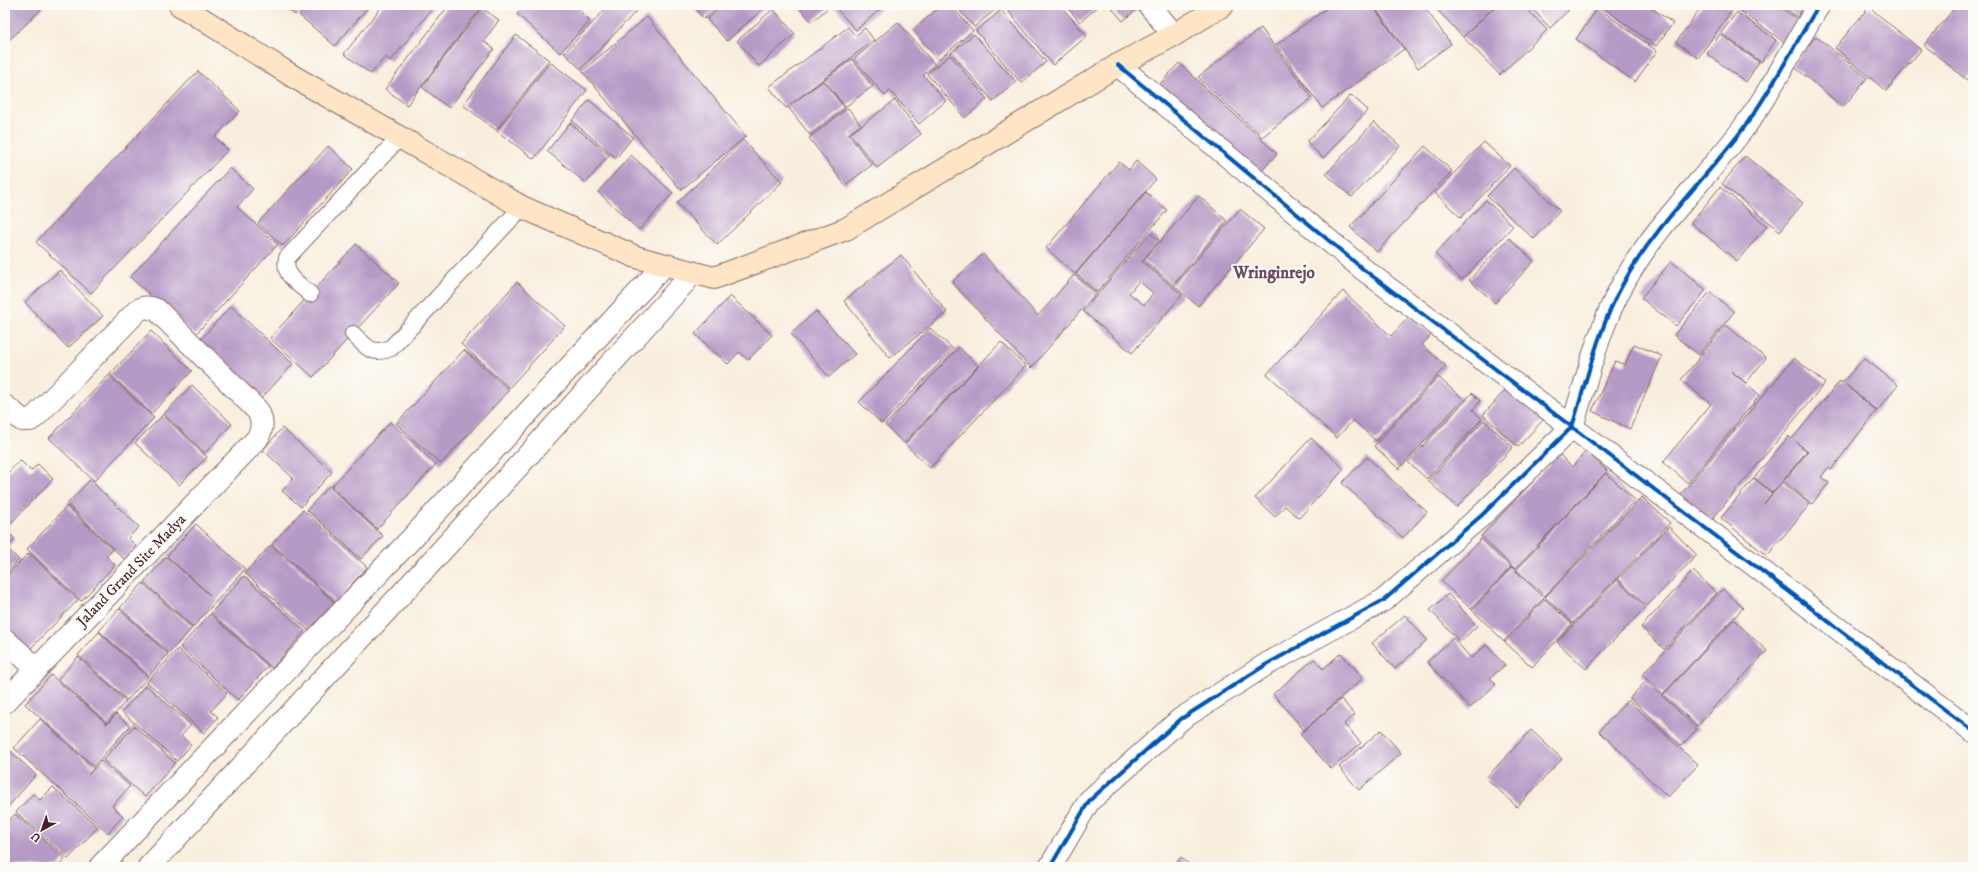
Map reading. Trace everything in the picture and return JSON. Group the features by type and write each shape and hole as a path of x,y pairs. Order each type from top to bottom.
{"main road":[{"path":"180,5 294,77 522,208 636,257 714,278 846,229 1118,65 1223,5"}],"street":[{"path":"1149,5 1174,34"},
{"path":"1050,867 1089,801 1181,719 1267,664 1384,600 1482,515 1572,427 1609,312 1624,282 1646,247 1745,125 1768,93 1820,5"},
{"path":"1118,65 1364,269 1973,731"},
{"path":"100,867 413,537 664,265"},
{"path":"148,867 435,558 693,273"},
{"name":"Jaland Grand Site Madya","path":"5,406 22,420 30,420 36,416 136,311 142,307 150,307 157,310 258,411 262,421 261,431 257,439 5,702"},
{"path":"5,640 36,669"}],"lane":[{"path":"310,294 287,273 285,266 287,258 400,137"},
{"path":"353,334 370,350 381,352 391,348 522,208"}],"building":[{"path":"5,5 46,5 5,44"},
{"path":"282,5 304,5 295,15"},
{"path":"307,5 370,5 335,46 299,15"},
{"path":"383,5 435,5 391,61 385,57 371,74 344,54"},
{"path":"449,5 478,5 481,7 407,105 385,89"},
{"path":"525,5 580,5 577,8 590,21 560,53 517,14"},
{"path":"609,5 642,5 581,69 564,53"},
{"path":"692,5 720,5 704,19"},
{"path":"723,5 767,5 727,41 707,19"},
{"path":"797,5 831,5 812,22"},
{"path":"833,5 885,5 856,30"},
{"path":"942,5 951,5 973,31 938,60 913,30"},
{"path":"955,5 1001,5 974,27"},
{"path":"1007,5 1060,5 1087,36 1053,65 1005,7"},
{"path":"1065,5 1100,5 1080,22"},
{"path":"1109,5 1142,5 1123,21"},
{"path":"1331,5 1372,5 1404,49 1322,108 1276,45"},
{"path":"1373,5 1423,5 1451,44 1418,68"},
{"path":"1433,5 1496,5 1463,37"},
{"path":"1497,5 1523,5 1547,30 1500,75 1463,37"},
{"path":"1529,5 1574,5 1550,28"},
{"path":"1608,5 1647,5 1673,23 1656,46 1605,9"},
{"path":"1703,5 1725,5 1732,10 1698,58 1676,42"},
{"path":"1732,5 1778,5 1799,21 1784,42"},
{"path":"1781,5 1805,5 1797,17"},
{"path":"1957,5 1970,5 1973,8 1973,73 1967,80 1924,45"},
{"path":"1869,7 1921,50 1886,91 1835,48"},
{"path":"482,8 499,20 484,41 494,49 449,108 422,87"},
{"path":"1598,8 1657,51 1635,82 1576,39"},
{"path":"773,9 795,34 759,66 737,41"},
{"path":"1001,10 1046,62 1021,83 976,31"},
{"path":"1737,12 1776,40 1761,62 1721,33"},
{"path":"647,17 746,136 681,190 582,71"},
{"path":"898,22 935,65 923,75 946,101 919,124 890,91 885,96 854,59"},
{"path":"848,27 855,36 865,28 874,40 790,105 823,81 845,108 810,135 788,107 786,108 769,87"},
{"path":"1261,28 1312,98 1262,137 1198,77"},
{"path":"974,34 1016,82 993,101 951,53"},
{"path":"1720,34 1759,62 1746,82 1707,54"},
{"path":"516,35 549,60 496,130 463,105"},
{"path":"1816,36 1867,78 1843,107 1792,65"},
{"path":"950,55 987,99 965,118 927,74"},
{"path":"852,59 873,86 845,107 824,80"},
{"path":"550,62 587,90 534,159 497,131"},
{"path":"1179,63 1277,154 1258,175 1160,84"},
{"path":"198,71 240,111 215,137 228,150 91,293 36,242"},
{"path":"1351,95 1368,110 1323,158 1307,142"},
{"path":"589,100 633,137 616,158 572,121"},
{"path":"895,100 921,134 877,168 850,134"},
{"path":"848,108 861,125 848,134 872,165 845,185 809,138"},
{"path":"1374,122 1400,146 1352,197 1326,174"},
{"path":"570,123 609,155 586,183 547,151"},
{"path":"743,140 782,182 717,245 677,203"},
{"path":"1484,142 1510,166 1461,218 1435,193"},
{"path":"328,146 353,169 283,246 258,223"},
{"path":"1425,146 1452,171 1377,252 1350,227"},
{"path":"631,155 673,193 639,230 598,192"},
{"path":"1745,156 1803,203 1780,231 1722,184"},
{"path":"1136,161 1156,179 1075,274 1046,248 1119,162 1129,170"},
{"path":"230,168 253,189 237,207 278,244 195,335 130,277"},
{"path":"1514,168 1560,211 1534,239 1487,196"},
{"path":"1720,187 1767,226 1737,261 1691,223"},
{"path":"1146,192 1167,210 1097,292 1076,274"},
{"path":"1199,196 1227,221 1173,285 1144,260"},
{"path":"1486,200 1513,226 1462,280 1435,254"},
{"path":"1240,209 1264,229 1198,306 1174,286"},
{"path":"1150,233 1159,240 1142,261 1182,295 1132,353 1083,311","holes":["1139,281 1153,293 1144,305 1129,293"]},
{"path":"1509,238 1534,261 1495,303 1469,280"},
{"path":"356,244 399,283 313,377 270,338"},
{"path":"983,254 1038,316 1074,275 1096,293 1031,368 952,282"},
{"path":"901,255 947,312 890,358 844,301"},
{"path":"1671,261 1706,290 1676,326 1641,298"},
{"path":"60,270 103,316 68,348 25,302"},
{"path":"517,282 565,326 509,388 461,344"},
{"path":"1343,291 1391,336 1410,316 1431,335 1422,345 1446,366 1376,441 1353,420 1337,438 1267,374"},
{"path":"1710,292 1734,312 1699,355 1674,335"},
{"path":"730,296 772,335 748,360 739,352 728,364 695,334"},
{"path":"231,306 293,364 260,400 198,342"},
{"path":"816,311 855,354 829,377 791,334"},
{"path":"1726,325 1766,358 1746,383 1731,371 1760,395 1688,483 1663,462 1711,404 1681,380"},
{"path":"930,328 953,349 882,424 859,402"},
{"path":"151,331 192,371 151,414 110,374"},
{"path":"1001,342 1026,366 930,468 905,444"},
{"path":"1634,344 1662,356 1630,429 1592,411 1615,361 1625,365"},
{"path":"959,347 978,366 904,443 885,425"},
{"path":"464,350 509,390 441,464 396,424"},
{"path":"1794,358 1825,383 1709,523 1678,498"},
{"path":"1864,358 1898,385 1877,411 1846,385 1876,411 1831,470 1828,468 1821,477 1829,483 1812,504 1784,481 1808,451 1796,442 1807,451 1773,493 1754,478 1789,436 1792,439 1840,381 1842,383"},
{"path":"109,375 154,418 94,481 49,438"},
{"path":"1438,377 1463,399 1399,469 1374,446"},
{"path":"192,385 232,424 205,453 164,414"},
{"path":"1508,387 1543,420 1518,447 1483,415"},
{"path":"1472,393 1480,401 1473,410 1482,419 1427,479 1408,462"},
{"path":"163,415 207,457 179,485 135,443"},
{"path":"1484,420 1513,447 1457,507 1428,481"},
{"path":"390,422 436,464 377,529 331,487"},
{"path":"282,428 332,472 301,507 282,491 293,478 263,450"},
{"path":"1311,438 1344,469 1299,518 1285,506 1275,517 1255,498"},
{"path":"1586,451 1607,471 1515,569 1481,536 1559,454 1572,467"},
{"path":"1367,457 1427,512 1403,538 1342,483"},
{"path":"20,460 31,471 38,464 53,479 8,526 5,523 5,476"},
{"path":"1606,473 1635,500 1545,596 1516,570"},
{"path":"1754,478 1772,493 1764,504 1782,482 1810,504 1767,556 1721,518"},
{"path":"90,480 139,527 128,538 136,546 124,559 67,504"},
{"path":"329,486 383,536 361,559 307,510"},
{"path":"1642,497 1670,523 1573,623 1545,597"},
{"path":"67,506 113,550 106,556 115,565 81,601 27,549"},
{"path":"303,510 367,567 336,602 272,544"},
{"path":"196,524 245,569 193,627 144,582 166,557 210,595 167,556"},
{"path":"1669,527 1697,555 1647,606 1618,579"},
{"path":"5,529 15,539 7,548 19,560 5,574"},
{"path":"1481,539 1511,567 1471,609 1441,581"},
{"path":"271,545 334,602 309,631 245,573"},
{"path":"29,553 78,600 28,651 5,629 5,577"},
{"path":"1512,567 1544,598 1504,641 1472,610"},
{"path":"1693,571 1717,593 1664,649 1641,627"},
{"path":"244,576 305,631 272,668 211,613"},
{"path":"1617,580 1646,607 1586,669 1557,642"},
{"path":"143,583 192,628 169,653 120,608"},
{"path":"1723,589 1743,608 1663,694 1642,675"},
{"path":"1448,594 1477,626 1460,642 1430,610"},
{"path":"1545,599 1572,624 1532,667 1505,642"},
{"path":"119,609 168,654 149,676 99,631"},
{"path":"210,614 268,666 238,700 180,647"},
{"path":"1405,615 1427,640 1395,669 1372,643"},
{"path":"1734,620 1767,651 1697,726 1663,695"},
{"path":"99,632 148,677 127,700 78,655"},
{"path":"1453,638 1471,658 1486,645 1505,665 1490,678 1496,684 1470,708 1427,662"},
{"path":"178,649 227,693 211,711 218,717 204,733 147,682"},
{"path":"1341,653 1363,678 1304,730 1273,694 1314,659 1323,669"},
{"path":"78,657 126,701 107,723 58,679"},
{"path":"51,675 107,724 116,714 130,726 94,766 25,704"},
{"path":"1646,681 1697,729 1681,746 1630,698"},
{"path":"146,685 191,725 181,736 191,745 177,761 122,712"},
{"path":"1341,699 1355,715 1344,724 1361,743 1331,769 1300,734"},
{"path":"1628,700 1698,765 1668,797 1599,731"},
{"path":"40,719 94,768 88,775 101,761 130,786 112,806 123,816 108,833 14,748"},
{"path":"134,726 175,763 145,797 103,760"},
{"path":"1381,730 1401,753 1359,790 1339,767"},
{"path":"1531,730 1562,759 1517,807 1486,778"},
{"path":"7,748 36,775 5,810 5,750"},
{"path":"53,787 98,827 68,859 16,812 33,794 40,800"},
{"path":"15,814 65,859 58,867 10,867 5,863 5,825"},
{"path":"1181,857 1192,867 1173,867"}],"cycle path":[{"path":"1819,5 1755,112 1730,146 1666,221 1637,261 1624,282 1607,316 1588,372 1572,427 1973,731"},
{"path":"1050,867 1089,801 1181,719 1267,664 1384,600 1482,515 1572,427 1363,269 1118,65"}],"district":[{"name":"Wringinrejo","path":"1274,272"}]}
